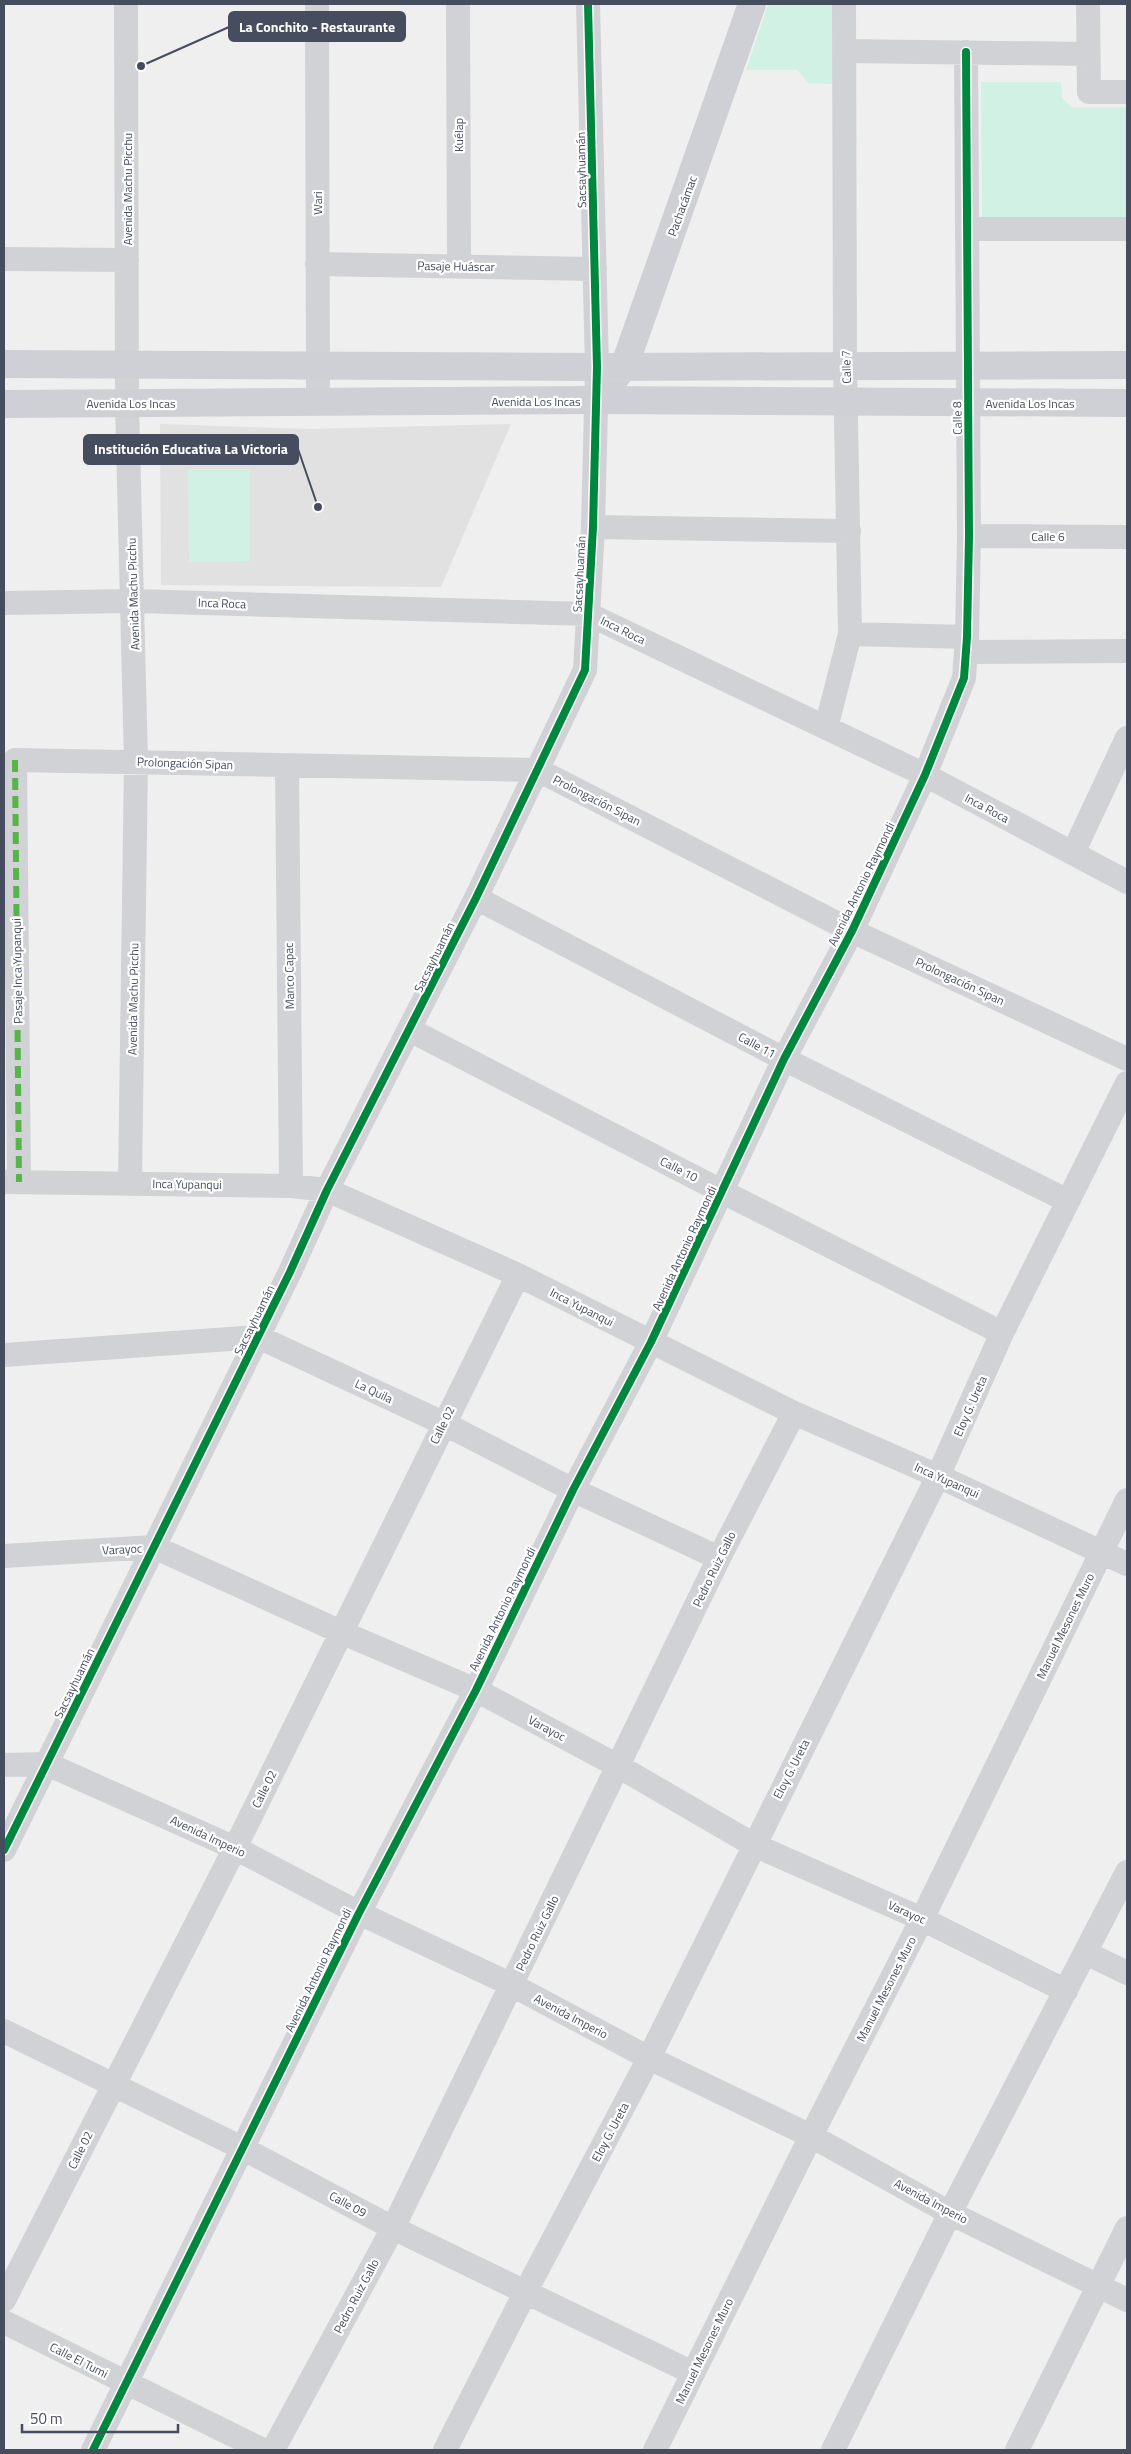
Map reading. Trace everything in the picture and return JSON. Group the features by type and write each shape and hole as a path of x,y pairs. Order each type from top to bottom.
{"street":[{"name":"Avenida Machu Picchu","path":"126,4 127,402 134,601 136,762 130,1184"},
{"name":"Wari","path":"317,4 318,402"},
{"name":"Kuélap","path":"458,4 459,266"},
{"name":"Sacsayhuamán","path":"4,1850 258,1337 327,1190 476,898 586,670 593,527 597,367 588,4"},
{"name":"Pachacámac","path":"596,400 624,367 752,4"},
{"name":"Calle 7","path":"826,728 850,634 845,366 844,4"},
{"path":"1088,4 1089,92 1127,92"},
{"path":"844,51 1088,54"},
{"name":"Calle 8","path":"925,775 964,678 967,645 969,229 966,52"},
{"path":"969,229 1127,229"},
{"path":"4,259 127,260"},
{"name":"Pasaje Huáscar","path":"317,264 595,268"},
{"path":"4,364 597,367 1127,365"},
{"name":"Avenida Los Incas","path":"4,404 596,400 969,404 1127,403"},
{"path":"593,527 848,531"},
{"name":"Calle 6","path":"969,536 1127,537"},
{"name":"Inca Roca","path":"4,602 134,601 588,614 925,775 1127,882"},
{"path":"850,634 967,645 1127,651"},
{"path":"1073,853 1127,738"},
{"name":"Prolongación Sipan","path":"15,760 538,770 852,931 1127,1059"},
{"name":"Pasaje Inca Yupanqui","path":"12,1182 15,760"},
{"name":"Manco Capac","path":"287,766 291,1186"},
{"name":"Avenida Antonio Raymondi","path":"92,2450 244,2148 359,1913 476,1690 573,1490 652,1342 784,1059 852,931 925,775"},
{"name":"Calle 11","path":"476,898 784,1059 1068,1202"},
{"name":"Calle 10","path":"410,1030 723,1192 1002,1333"},
{"name":"Eloy G. Ureta","path":"445,2450 526,2291 649,2058 938,1476 1002,1333 1127,1083"},
{"name":"Inca Yupanqui","path":"12,1182 291,1186 327,1190 518,1275 794,1413 1102,1550 1127,1564"},
{"name":"Calle 02","path":"4,2300 343,1633 443,1424 518,1275"},
{"name":"La Quila","path":"4,1356 258,1337 443,1424 573,1490 719,1558"},
{"name":"Pedro Ruiz Gallo","path":"273,2450 393,2228 719,1558 794,1413"},
{"name":"Manuel Mesones Muro","path":"655,2450 811,2136 922,1919 1127,1500"},
{"name":"Varayoc","path":"4,1556 154,1547 343,1633 476,1690 618,1766 754,1844 922,1919 1066,1991"},
{"name":"Avenida Imperio","path":"4,1765 46,1764 235,1848 359,1913 512,1985 649,2058 811,2136 950,2213 1127,2300"},
{"path":"834,2450 950,2213 1127,1872"},
{"path":"1086,1952 1127,1973"},
{"name":"Calle 09","path":"4,2032 112,2086 244,2148 393,2228 693,2373"},
{"path":"1017,2450 1127,2228"},
{"name":"Calle El Tumi","path":"4,2322 262,2450"}],"shaded area":[{"path":"160,424 308,429 511,424 441,587 161,585"}],"green space":[{"path":"768,4 833,4 833,84 808,83 797,70 746,70"},
{"path":"981,82 1061,82 1062,98 1072,107 1127,107 1127,220 982,221"},
{"path":"188,469 250,469 250,561 189,562"}],"marked path":[{"path":"15,760 19,1182"}],"cycle path":[{"path":"4,1850 290,1272 327,1190 476,898 585,670 593,527 597,367 588,4"},
{"path":"93,2450 359,1913 476,1690 573,1490 651,1342 784,1059 852,931 925,775 964,678 967,637 969,536 966,52"}],"place":[{"name":"La Conchito - Restaurante","path":"141,66"},
{"name":"Institución Educativa La Victoria","path":"318,507"}]}
